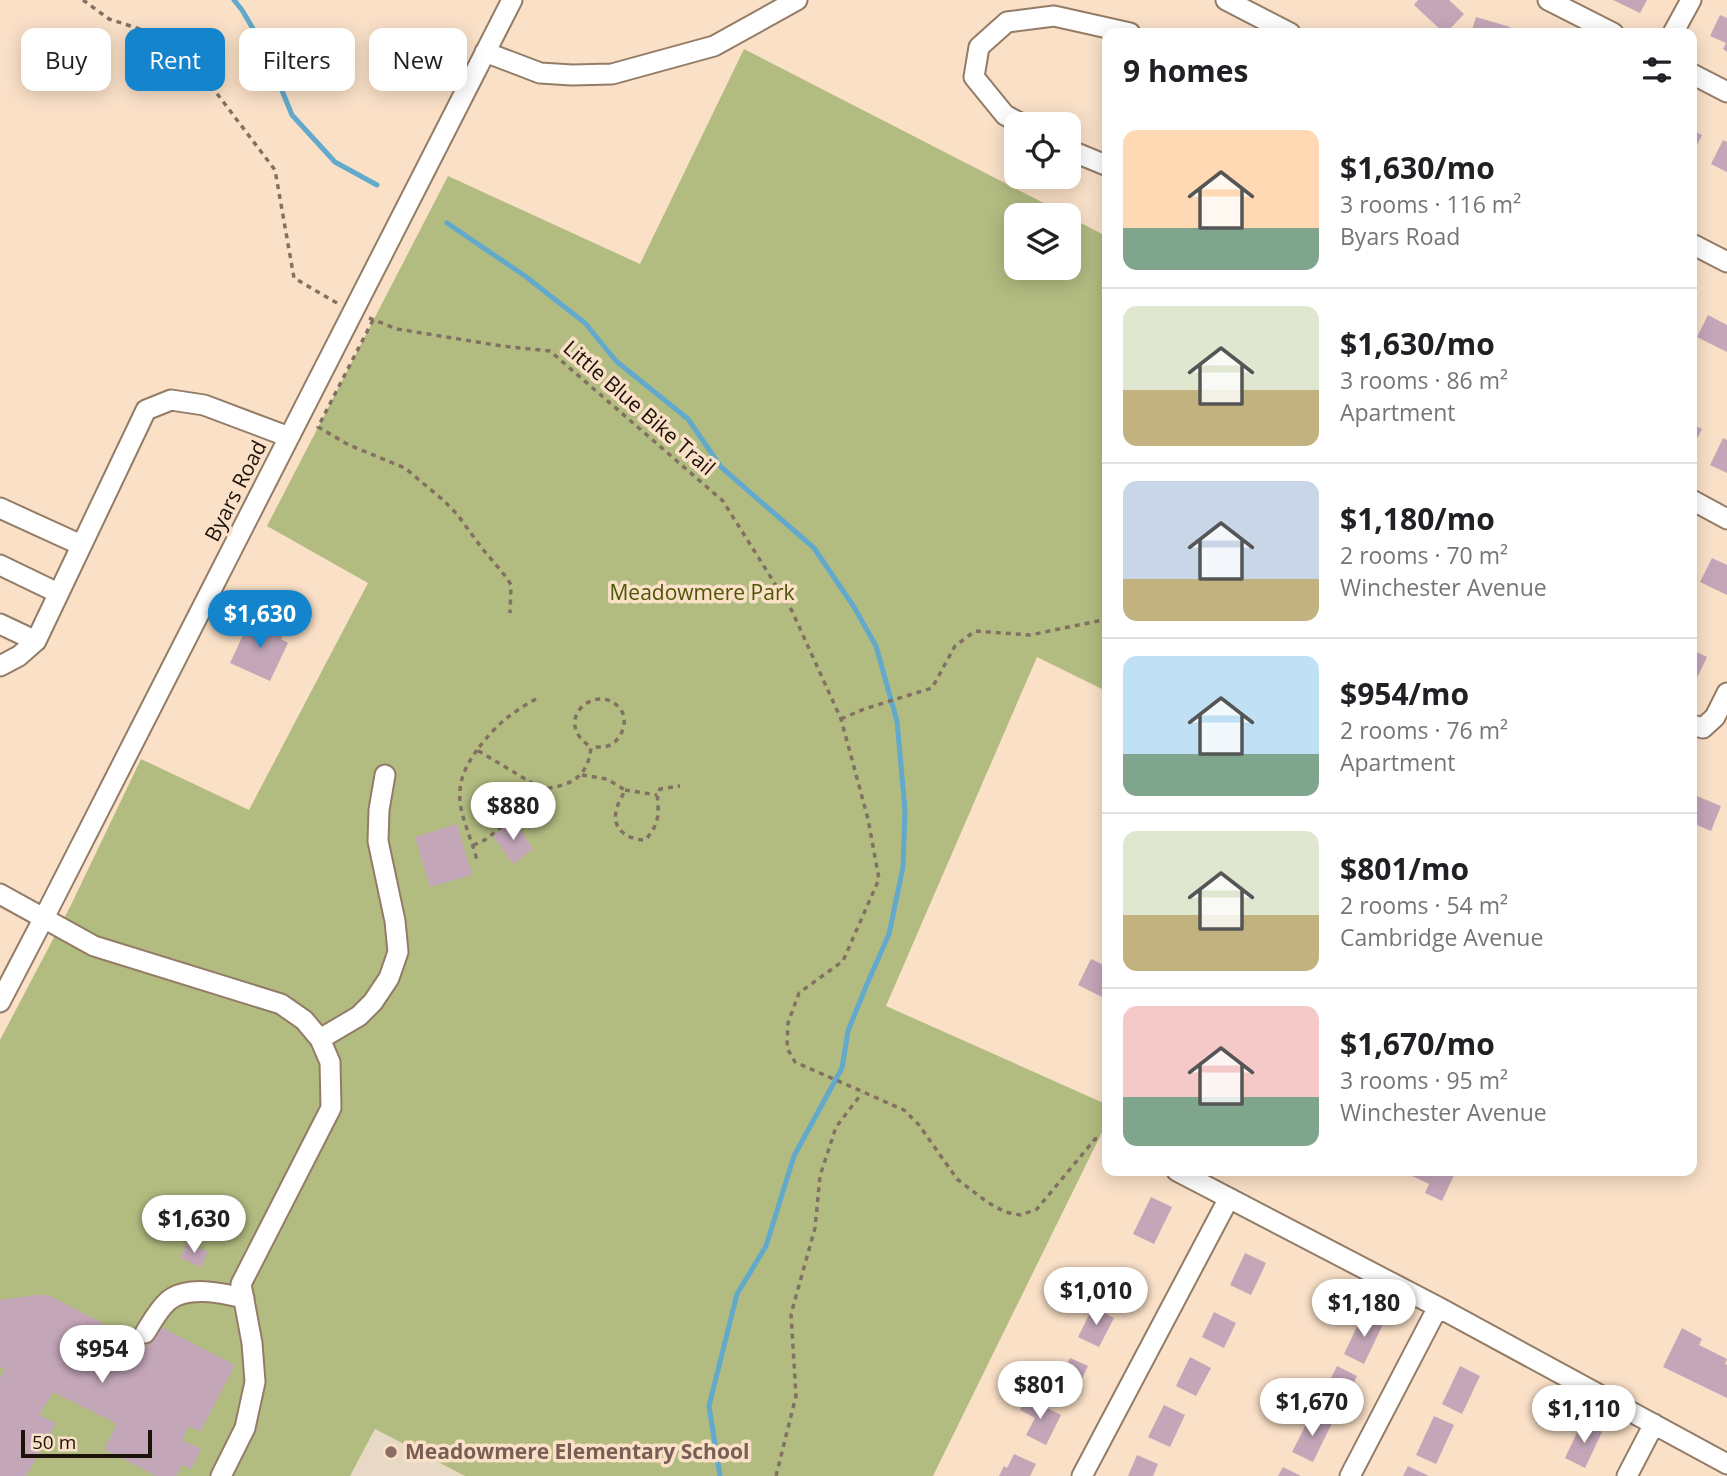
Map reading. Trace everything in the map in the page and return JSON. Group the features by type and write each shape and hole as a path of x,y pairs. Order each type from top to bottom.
{"street":[{"path":"485,52 540,73 612,74 714,46 797,0"},
{"path":"1226,0 1262,27"},
{"path":"1548,0 1603,28"},
{"path":"1676,28 1691,0"},
{"name":"Byars Road","path":"0,1002 508,7"},
{"path":"1004,114 974,77 979,47 1007,22 1054,16 1108,28"},
{"path":"1697,77 1727,92"},
{"path":"1081,155 1102,164"},
{"path":"1697,247 1727,262"},
{"path":"0,666 19,656 36,640 146,410 171,400 204,405 289,437"},
{"path":"1697,503 1727,519"},
{"path":"0,508 81,545"},
{"path":"0,565 58,593"},
{"path":"0,624 36,640"},
{"path":"1698,727 1715,717 1727,693"},
{"path":"320,1039 359,1016 373,1002 389,978 398,953 395,921 378,841 379,810 385,775"},
{"path":"0,894 94,946 281,1004 304,1020 320,1039 330,1062 331,1108 242,1284 252,1343 255,1382 245,1429 222,1476"},
{"path":"1187,1176 1438,1307 1727,1464"},
{"path":"1082,1476 1229,1198"},
{"path":"145,1333 169,1299 185,1293 206,1292 244,1297"},
{"path":"1350,1476 1438,1307"},
{"path":"1627,1476 1654,1424"}],"path":[{"name":"Little Blue Bike Trail","path":"83,0 109,19 177,41 275,170 294,278 353,312 397,329 550,351 723,501 792,611 841,719 868,819 879,879 843,961 799,993 788,1023 787,1048 795,1062 904,1110 919,1125 957,1179 1004,1212 1021,1215 1037,1209 1095,1139 1102,1137"},
{"path":"373,320 318,426 349,445 405,468 443,500 511,584 510,612"},
{"path":"841,719 932,688 955,646 975,631 1030,635 1102,620"},
{"path":"477,860 460,808 460,785 470,760 493,729 503,719 536,699"},
{"path":"607,700 621,709 624,717 622,732 612,744 591,747 580,739 576,732 576,714 588,701 607,700"},
{"path":"477,750 542,789 569,784 582,775 591,747"},
{"path":"582,775 607,779 625,790 657,795"},
{"path":"625,790 615,815 617,825 624,834 635,839 645,839 655,826 657,795 660,789 680,786"},
{"path":"473,845 535,807 542,798 542,789"},
{"path":"776,1476 796,1396 792,1314 815,1228 820,1175 836,1127 862,1093"}],"shaded area":[{"name":"Meadowmere Elementary School","path":"375,1429 465,1476 350,1476"}],"green space":[{"name":"Meadowmere Park","path":"744,49 1004,183 1004,189 1016,189 1044,203 1004,203 1004,280 1081,280 1081,223 1102,234 1102,689 1037,657 886,1006 1102,1102 1102,1132 933,1476 465,1476 375,1429 350,1476 0,1476 0,1040 71,905 141,759 249,810 368,583 267,526 448,176 640,264"}],"building":[{"path":"1418,0 1449,0 1464,14 1451,28 1439,28 1414,5"},
{"path":"1613,0 1647,0 1640,13"},
{"path":"1720,15 1727,18 1727,52 1723,49 1726,43 1710,36"},
{"path":"1476,17 1510,27 1510,28 1473,28"},
{"path":"1697,132 1702,135 1697,145"},
{"path":"1723,140 1727,142 1727,172 1711,164"},
{"path":"1708,315 1727,325 1727,352 1697,337"},
{"path":"1723,438 1727,440 1727,473 1710,465"},
{"path":"1712,558 1727,565 1727,595 1700,582"},
{"path":"251,618 284,633 281,639 288,643 270,681 230,663"},
{"path":"1697,652 1707,657 1697,678"},
{"path":"1697,796 1721,806 1711,831 1697,825"},
{"path":"514,820 533,849 513,864 493,836"},
{"path":"457,824 472,875 430,887 415,837"},
{"path":"1091,959 1102,964 1102,997 1078,985"},
{"path":"1412,1176 1454,1176 1442,1201 1425,1193 1429,1184"},
{"path":"1151,1197 1172,1207 1154,1244 1133,1234"},
{"path":"187,1243 208,1252 201,1267 180,1258"},
{"path":"1245,1253 1266,1263 1251,1295 1230,1285"},
{"path":"48,1295 147,1346 159,1326 235,1365 200,1432 189,1426 182,1440 201,1449 191,1469 182,1465 176,1476 156,1476 104,1449 117,1424 53,1392 39,1415 56,1423 26,1476 0,1476 0,1378 5,1369 0,1367 0,1300"},
{"path":"1093,1307 1114,1318 1099,1347 1078,1337"},
{"path":"1214,1312 1236,1323 1224,1348 1202,1337"},
{"path":"1363,1314 1383,1324 1364,1364 1344,1354"},
{"path":"1682,1328 1702,1339 1699,1345 1727,1359 1727,1398 1663,1367"},
{"path":"1190,1357 1211,1368 1196,1396 1176,1386"},
{"path":"1070,1358 1088,1366 1074,1395 1056,1386"},
{"path":"1337,1366 1357,1376 1340,1412 1319,1402"},
{"path":"1460,1366 1480,1376 1462,1414 1442,1404"},
{"path":"1026,1398 1061,1415 1046,1445 1026,1435 1035,1418 1020,1410"},
{"path":"1164,1405 1185,1415 1170,1447 1148,1437"},
{"path":"1312,1413 1332,1423 1313,1462 1292,1452"},
{"path":"1434,1416 1454,1425 1436,1464 1416,1455"},
{"path":"1582,1422 1602,1432 1585,1468 1565,1458"},
{"path":"1014,1454 1036,1464 1030,1476 999,1476 1004,1466 1007,1468"},
{"path":"1137,1455 1158,1464 1153,1476 1128,1476"},
{"path":"1408,1466 1429,1476 1403,1476"},
{"path":"1283,1467 1301,1476 1278,1476"}],"waterway":[{"path":"234,0 265,49 292,115 335,162 377,185"},
{"path":"447,223 525,276 585,323 616,361 688,419 721,467 814,548 854,607 876,646 897,721 905,810 903,867 889,934 848,1031 842,1068 794,1156 766,1246 737,1294 709,1406 720,1476"}],"place":[{"name":"Meadowmere Elementary School","path":"391,1452"}]}
